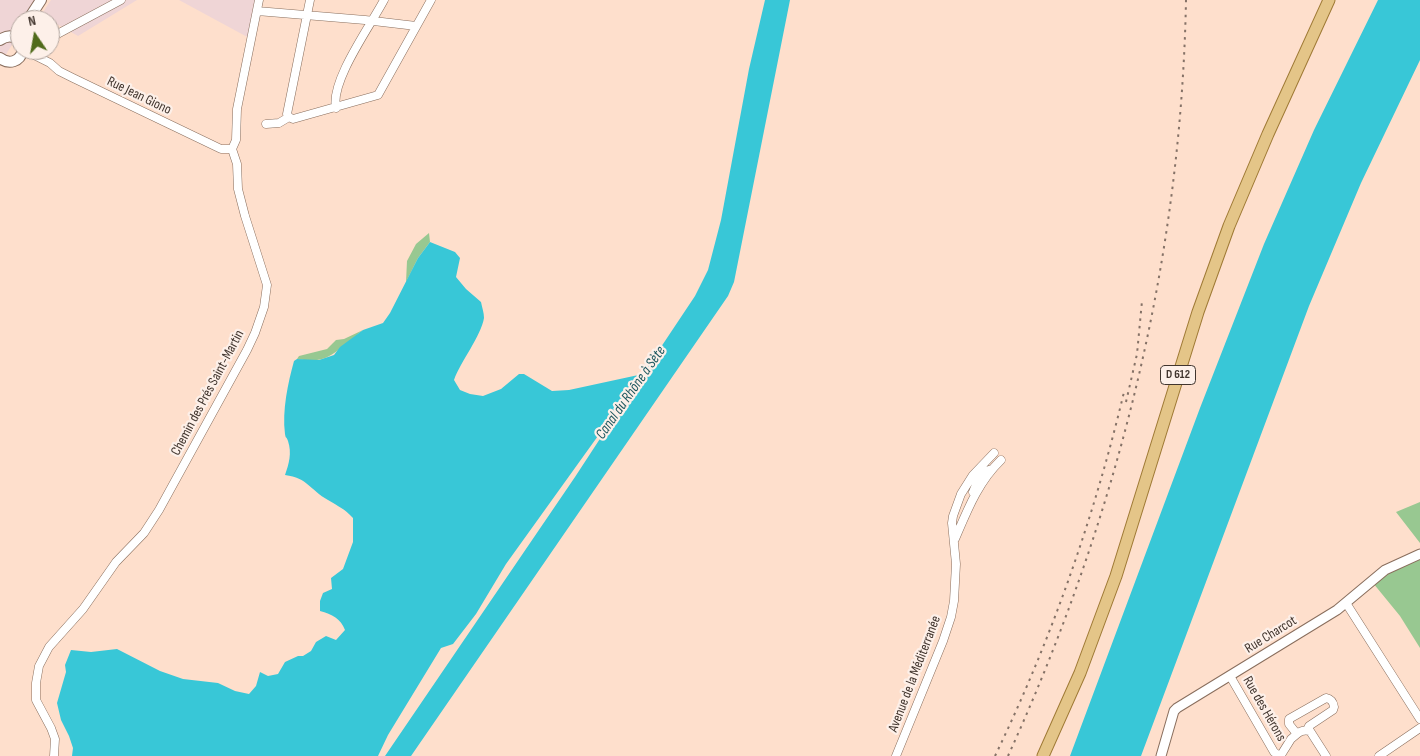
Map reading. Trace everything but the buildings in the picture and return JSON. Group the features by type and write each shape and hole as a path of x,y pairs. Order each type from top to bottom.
{"main road":[{"name":"D 612","path":"1043,756 1080,673 1116,576 1198,312 1229,226 1268,134 1329,0"},
{"path":"2,63 14,62 16,60"}],"street":[{"path":"60,33 121,0"},
{"name":"Chemin des Prés Saint-Martin","path":"54,756 55,738 36,700 39,666 54,642 82,610 116,562 144,533 159,510 256,333 264,307 267,285 245,216 238,188 237,164 232,149 236,140 237,109 259,0"},
{"path":"289,118 287,114 310,0"},
{"path":"336,108 334,103 340,80 384,0"},
{"path":"266,124 279,123 289,118 293,119 336,108 378,95 431,0"},
{"path":"257,11 372,20 416,26"},
{"name":"Rue Jean Giono","path":"44,60 73,78 221,149 232,149"},
{"name":"Avenue de la Méditerranée","path":"896,756 947,630 954,601 956,564 953,516 961,494 994,453"},
{"name":"Avenue de la Méditerranée","path":"970,501 992,469 1001,460"},
{"name":"Avenue de la Méditerranée","path":"980,472 992,469"},
{"name":"Avenue de la Méditerranée","path":"954,541 980,472"},
{"name":"Rue Charcot","path":"1160,756 1174,711 1181,705 1346,603 1385,570 1420,554"},
{"path":"1346,603 1420,719"},
{"name":"Rue des Hérons","path":"1230,676 1274,752 1278,755 1284,753 1291,739 1297,734"},
{"path":"1326,698 1333,701 1333,710 1307,730 1297,734 1289,724 1290,719 1326,698"},
{"path":"1379,756 1420,728"},
{"path":"1307,730 1312,734 1326,756"}],"shaded area":[{"path":"0,0 40,0 34,10 10,10 10,48 0,64"},
{"path":"51,0 137,0 78,36 60,26 60,10 44,10"},
{"path":"179,0 258,0 251,39"}],"green space":[{"path":"429,233 430,242 418,258 406,282 407,261 416,244"},
{"path":"363,330 341,348 323,359 297,359 299,356 327,349 336,340 344,339"},
{"path":"1420,502 1420,543 1396,512"},
{"path":"1420,556 1420,648 1400,616 1373,583 1382,576"}],"water":[{"name":"Canal du Rhône à Sète","path":"765,0 790,0 734,282 728,296 411,756 385,756 575,477 641,376 506,564 476,614 453,644 441,648 388,735 378,756 72,756 73,748 61,720 57,703 66,672 65,665 71,650 91,652 117,649 160,671 183,679 218,683 235,691 249,694 256,686 260,672 268,676 278,674 285,662 311,651 316,642 326,636 336,640 345,630 336,618 320,611 320,601 323,593 332,589 331,578 343,569 353,542 353,518 304,482 285,475 290,454 284,425 286,397 290,378 294,361 297,359 319,360 334,355 340,347 363,330 383,323 418,258 430,242 455,252 460,258 456,277 481,302 484,318 482,325 454,380 460,390 483,396 501,389 519,374 524,374 552,391 569,390 643,374 695,296 708,270 721,220 749,69"},
{"path":"1378,0 1420,0 1420,60 1361,183 1309,306 1141,756 1070,756 1200,408 1264,244 1314,130"}],"railway":[{"path":"1008,756 1047,666 1081,574 1111,481 1136,387 1156,292 1171,196 1181,98 1186,0"},
{"path":"1126,402 1137,354 1142,301"},
{"path":"995,756 1035,668 1069,578 1099,486 1124,392"}]}
